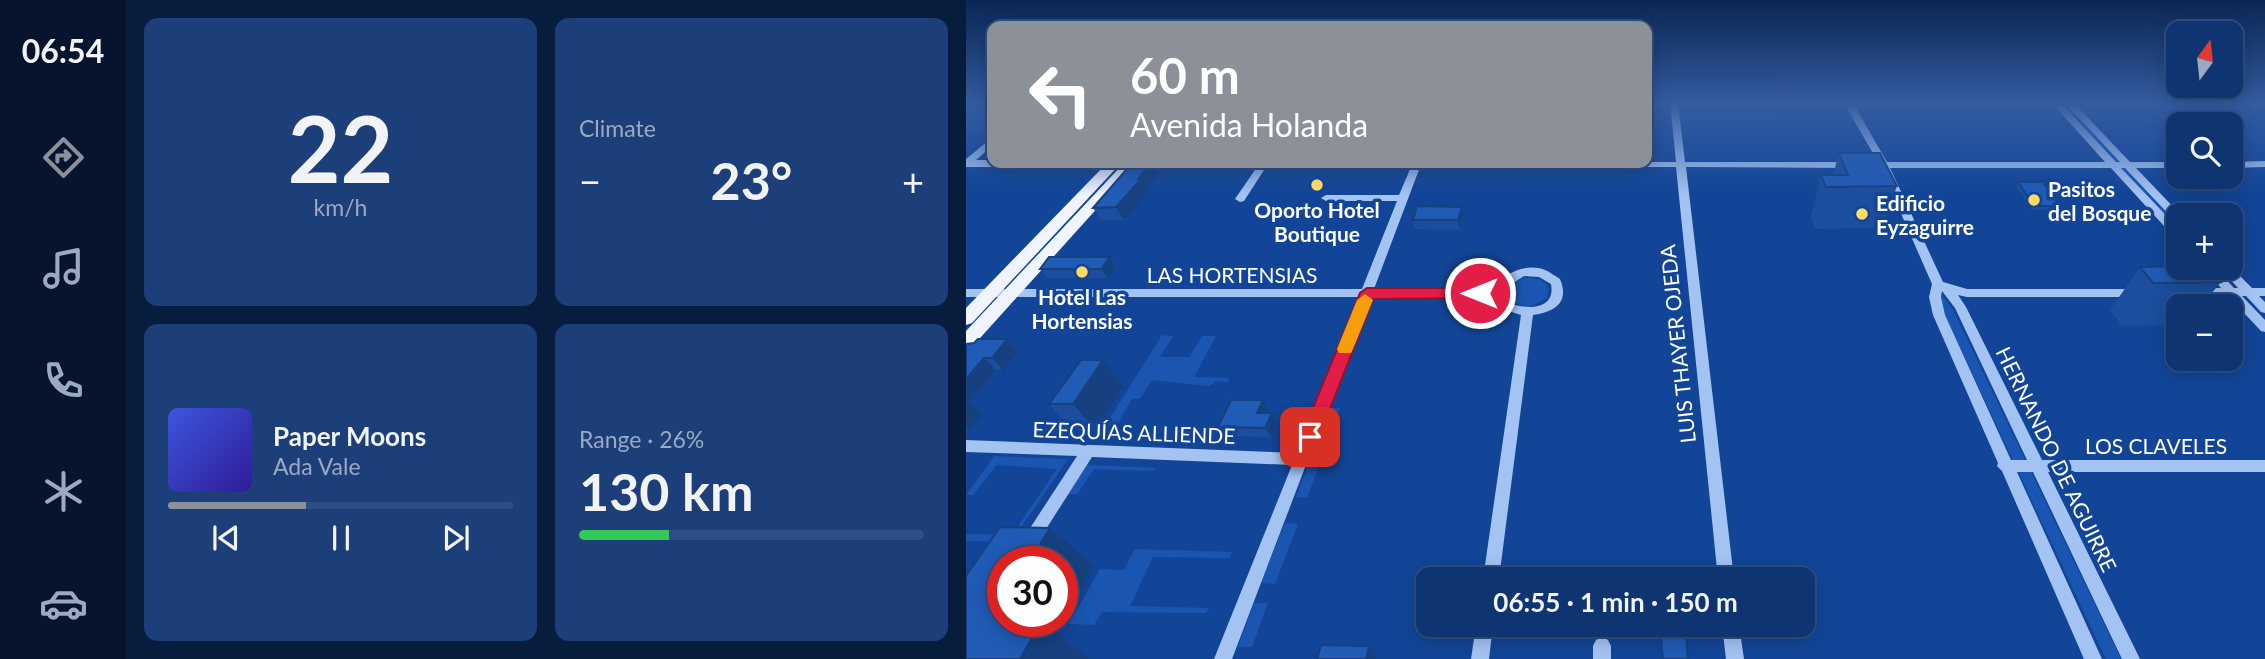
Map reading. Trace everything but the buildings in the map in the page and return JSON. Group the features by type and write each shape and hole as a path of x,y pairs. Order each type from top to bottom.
{"main road":[{"path":"966,319 1109,168"},
{"path":"966,342 1126,168"}],"street":[{"name":"LUIS THAYER OJEDA","path":"1677,134 1725,567"},
{"name":"HERNANDO DE AGUIRRE","path":"1866,134 1884,165 1943,287 1959,307 2131,659"},
{"path":"2084,134 2166,222"},
{"path":"2098,134 2166,205"},
{"path":"966,164 987,146"},
{"path":"966,164 987,164"},
{"path":"2243,165 2265,164"},
{"path":"1652,165 2166,165"},
{"path":"1240,198 1260,168"},
{"path":"1223,659 1415,168"},
{"path":"1326,198 1404,198"},
{"path":"1522,272 1542,273 1550,277 1559,288 1554,302 1547,308 1527,313 1503,305 1498,293 1505,280 1522,272"},
{"path":"2220,280 2265,328"},
{"path":"2238,280 2265,309"},
{"path":"1943,287 1967,293 2154,293"},
{"name":"HERNANDO DE AGUIRRE","path":"1943,287 1934,297 1936,309 2092,659"},
{"path":"2181,292 2265,292"},
{"name":"LAS HORTENSIAS","path":"966,293 1498,293"},
{"path":"1493,567 1527,313"},
{"name":"EZEQUÍAS ALLIENDE","path":"966,446 1301,459"},
{"path":"1026,546 1088,451"},
{"name":"LOS CLAVELES","path":"2004,466 2265,466"},
{"path":"1480,659 1483,637"},
{"path":"1732,637 1735,659"}],"shaded area":[{"path":"2089,134 2094,134 2166,210 2166,216"},
{"path":"1524,278 1542,280 1549,289 1547,298 1529,307 1510,302 1506,292 1512,283"},
{"path":"1942,295 1953,310 2121,659 2106,659 1942,309"},
{"path":"1162,335 1173,336 1160,357 1189,357 1202,336 1216,336 1194,377 1229,378 1228,382 1216,381 1209,386 1152,380 1140,399 1132,399 1107,441 1096,440"},
{"path":"1330,408 1340,408 1307,498 1296,497"},
{"path":"994,456 1068,459 1011,542 966,541 966,534 1012,535 1057,469 997,465 973,495 966,495"},
{"path":"1087,465 1156,468 1154,471 1094,469 1077,494 1068,494"},
{"path":"1285,523 1298,524 1275,584 1261,583"},
{"path":"1135,549 1232,552 1229,558 1153,557 1130,606 1209,608 1206,613 1102,612 1094,625 1078,624 1078,608 1100,569 1124,570"},
{"path":"1254,603 1268,603 1252,647 1238,647"}],"slow traffic":[{"path":"1345,349 1365,300"}],"place":[{"name":"Oporto Hotel Boutique","path":"1317,185"},
{"name":"Pasitos del Bosque","path":"2034,200"},
{"name":"Edificio Eyzaguirre","path":"1862,214"},
{"name":"Hotel Las Hortensias","path":"1082,272"}],"route":[{"path":"1310,437 1367,293 1480,293"}]}
